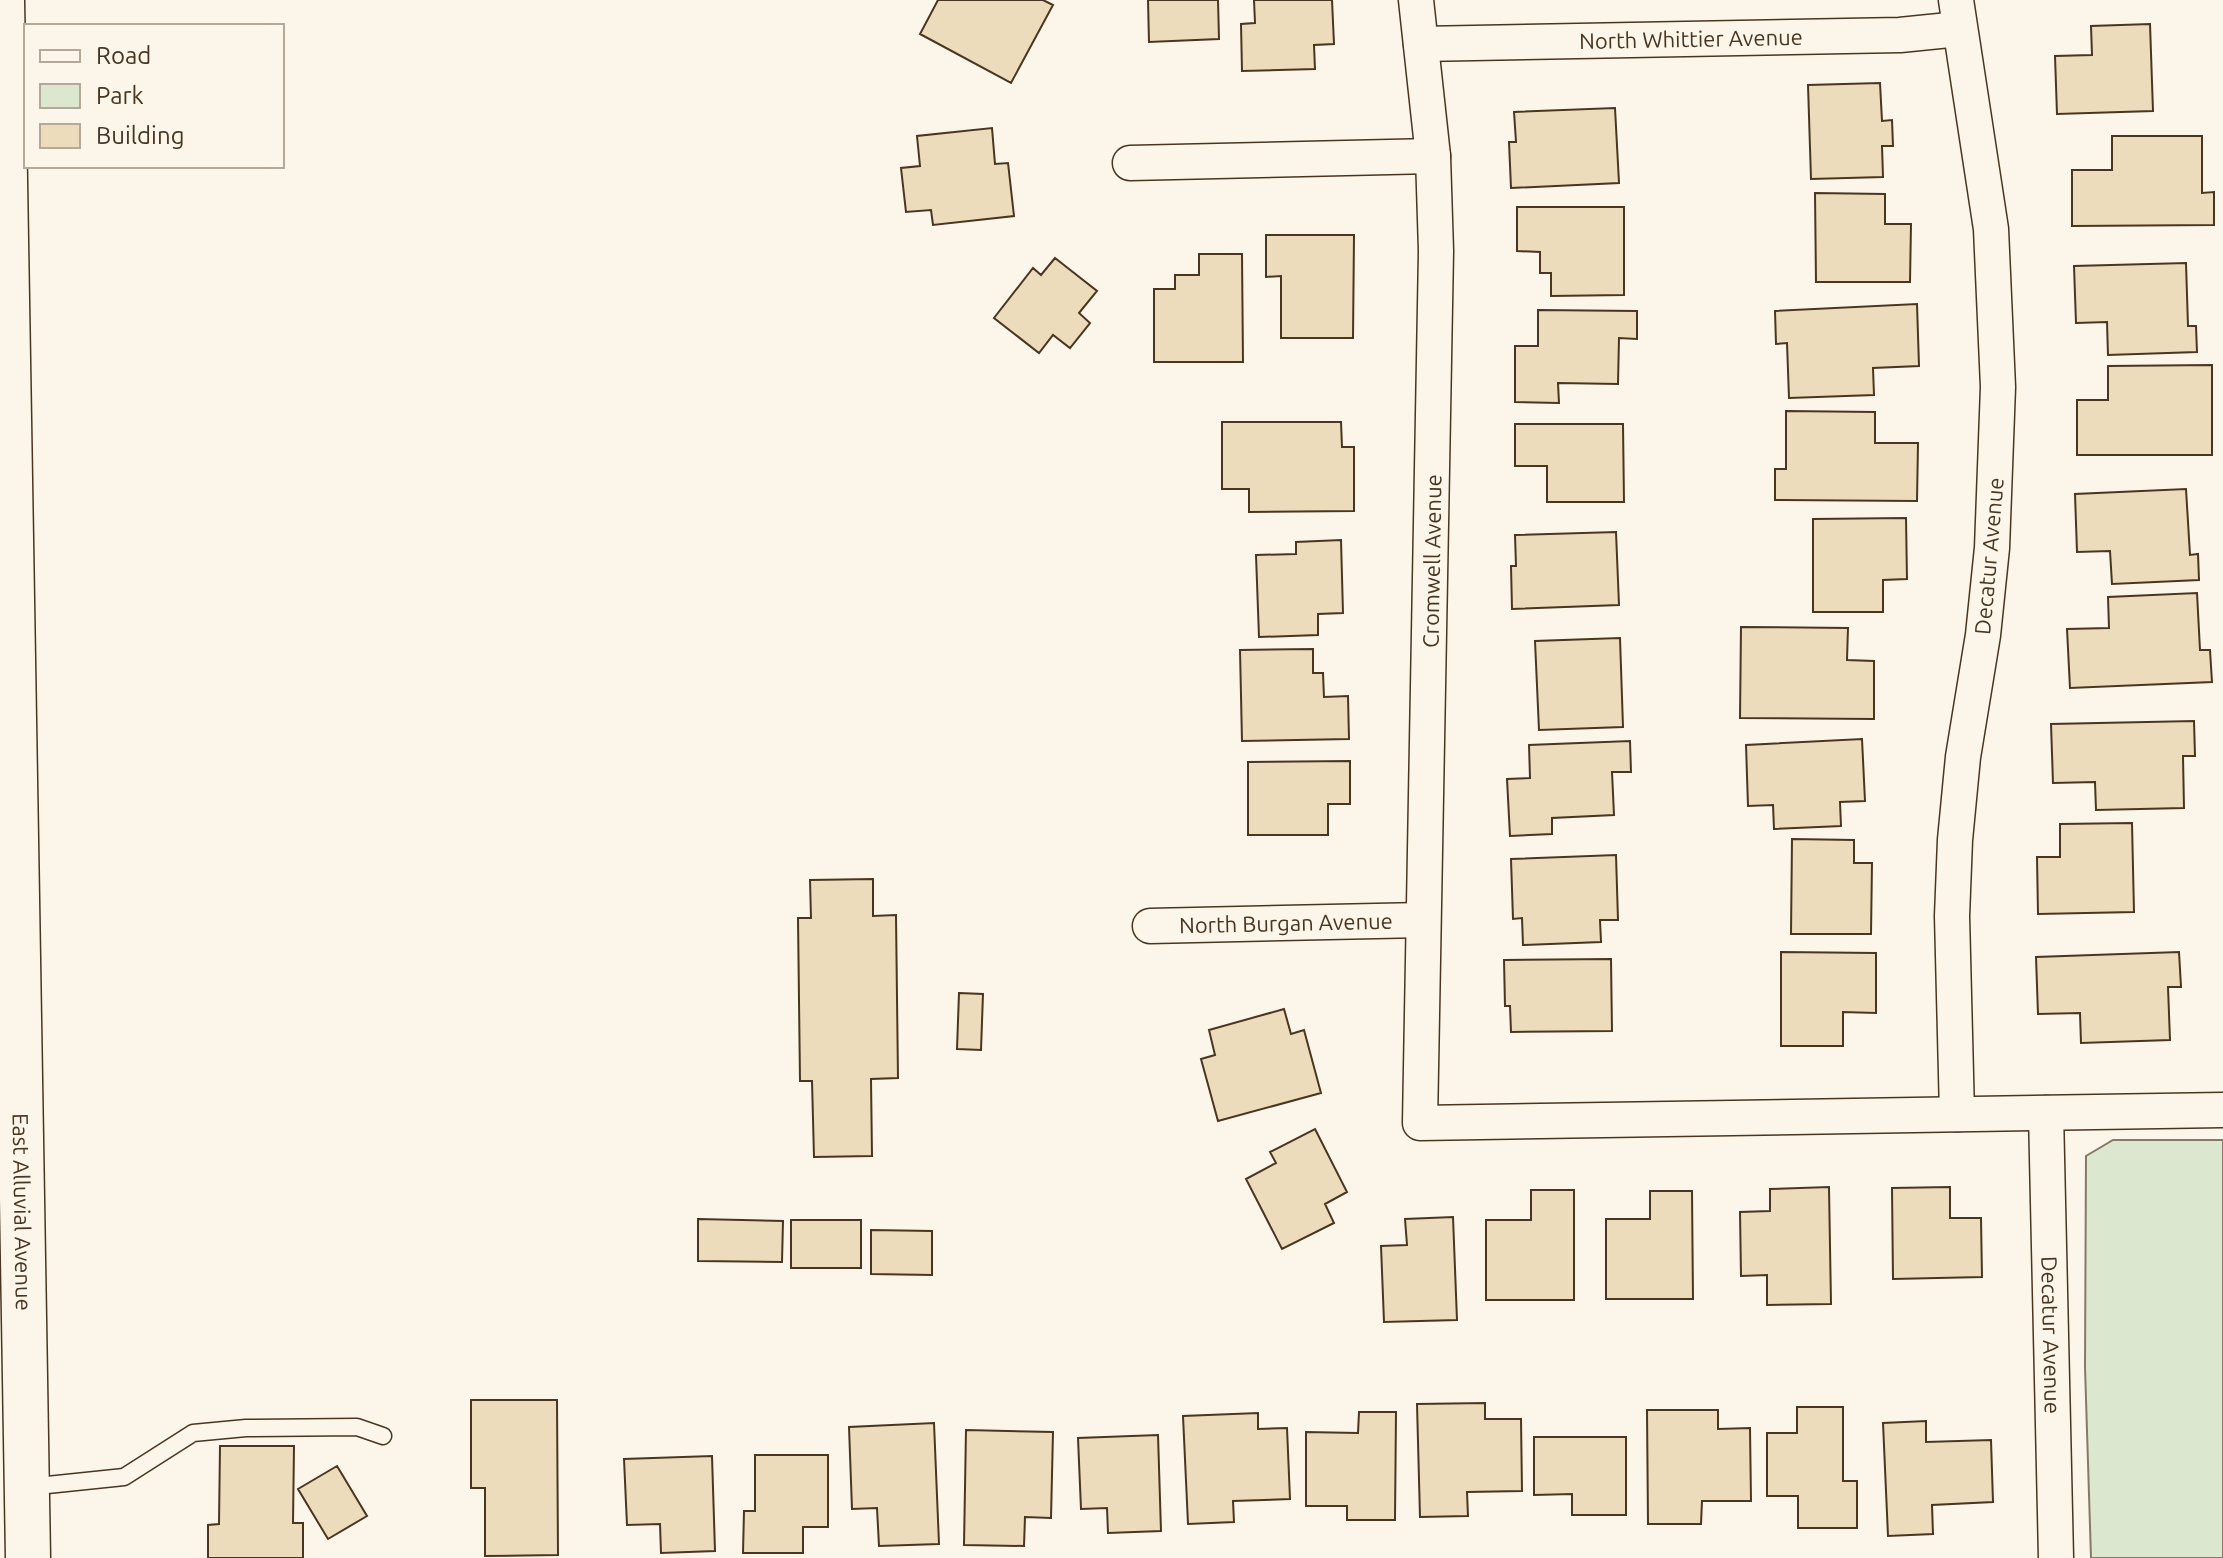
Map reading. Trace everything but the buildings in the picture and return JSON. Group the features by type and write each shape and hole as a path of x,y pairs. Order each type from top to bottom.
{"street":[{"name":"East Alluvial Avenue","path":"2,0 13,1422 27,1487 28,1558"},
{"name":"Cromwell Avenue","path":"1416,0 1433,156 1435,427 1420,1123 1957,1114"},
{"name":"North Whittier Avenue","path":"1421,44 1900,35 1958,14"},
{"name":"Decatur Avenue","path":"1957,1114 1952,916 1955,840 1963,757 1983,635 1993,533 1998,387 1991,229 1978,126 1958,14"},
{"path":"1130,163 1433,156"},
{"name":"North Burgan Avenue","path":"1150,926 1423,920"},
{"path":"1957,1114 2223,1110"},
{"name":"Decatur Avenue","path":"2046,1113 2056,1558"}],"lane":[{"path":"27,1487 124,1477 193,1433 246,1428 357,1427 383,1436"}],"green space":[{"path":"2113,1140 2223,1140 2223,1558 2091,1558 2085,1367 2086,1156"}]}
